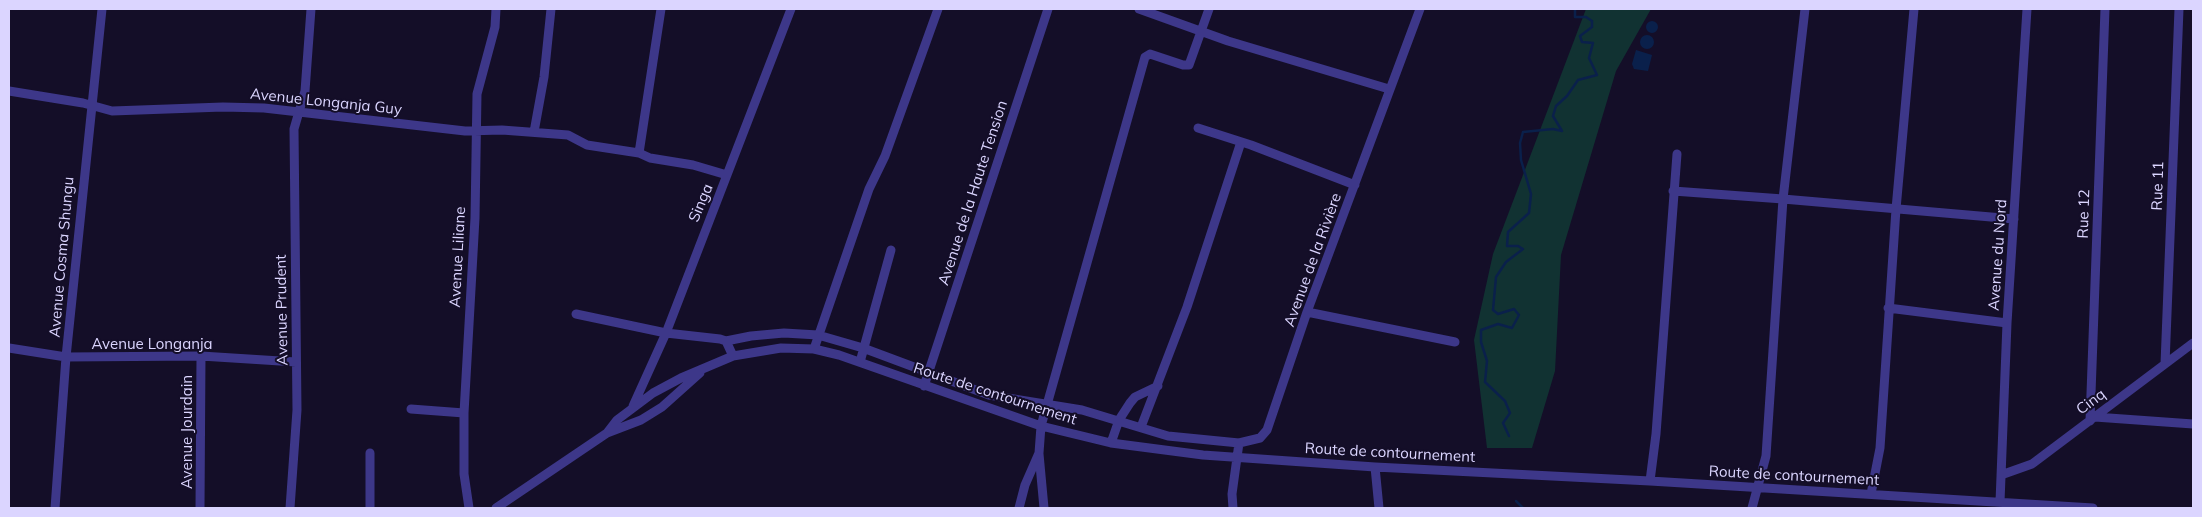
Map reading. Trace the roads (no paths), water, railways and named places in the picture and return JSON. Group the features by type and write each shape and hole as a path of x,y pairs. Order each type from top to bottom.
{"street":[{"name":"Avenue Cosma Shungu","path":"55,508 66,358 90,105 102,9"},
{"name":"Avenue Prudent","path":"290,508 297,410 294,129 300,112 306,82 311,9"},
{"name":"Avenue Liliane","path":"469,508 464,474 464,413 475,218 477,94 495,27 496,9"},
{"path":"534,132 551,9"},
{"path":"639,153 661,9"},
{"name":"Singa","path":"633,406 666,332 791,9"},
{"path":"814,349 869,189 885,156 938,9"},
{"name":"Avenue de la Haute Tension","path":"924,386 1048,9"},
{"path":"1139,9 1202,32 1389,89"},
{"path":"1044,508 1039,453 1041,426 1145,58 1150,54 1187,66 1202,32 1209,9"},
{"name":"Avenue de la Rivière","path":"1239,443 1260,438 1267,430 1307,312 1420,9"},
{"path":"1752,508 1766,456 1783,200 1804,9"},
{"path":"1871,494 1880,448 1888,308 1914,9"},
{"name":"Avenue du Nord","path":"2000,502 2007,323 2027,9"},
{"name":"Rue 12","path":"2092,419 2105,9"},
{"name":"Rue 11","path":"2165,364 2179,9"},
{"name":"Avenue Longanja Guy","path":"9,91 120,112 223,107 300,112 476,131 534,132 568,135 587,145 639,153 650,158 693,165 727,175"},
{"path":"1198,128 1242,142 1355,185"},
{"path":"1141,427 1158,386 1242,142"},
{"path":"1650,481 1656,434 1676,154"},
{"path":"1674,191 2014,219"},
{"path":"860,362 891,250"},
{"path":"1888,308 2007,323"},
{"path":"1307,312 1455,342"},
{"path":"576,314 726,342 751,336 784,333 818,335 863,348 989,395 1046,406 1082,410 1168,436 1239,443 1232,494 1233,508"},
{"path":"726,342 733,356"},
{"name":"Cinq","path":"2001,475 2032,464 2165,364 2189,351 2193,343"},
{"name":"Avenue Longanja","path":"9,348 66,358 201,356 296,362"},
{"name":"Route de contournement","path":"607,433 616,420 653,393 733,356 781,348 814,349 860,362 1041,426 1112,443 1236,457 1375,467 1871,494 1981,505 2000,502 2049,507 2093,508"},
{"name":"Avenue Jourdain","path":"200,508 201,356"},
{"name":"Route de contournement","path":"496,508 607,433 641,420 662,407 704,369"},
{"path":"1112,443 1119,420 1135,397 1158,386"},
{"path":"412,409 464,413"},
{"path":"2092,419 2193,424"},
{"path":"370,453 370,508"},
{"path":"1018,508 1025,485 1039,453"},
{"path":"1375,467 1379,508"}],"water":[{"path":"1652,21 1658,27 1652,33 1646,27"},
{"path":"1647,35 1652,37 1654,42 1652,47 1647,49 1642,47 1640,42 1642,37"},
{"path":"1636,50 1652,55 1648,71 1634,69 1632,64"}],"waterway":[{"path":"1509,436 1503,423 1510,413 1505,401 1485,382 1487,361 1481,342 1481,330 1498,324 1512,328 1519,315 1514,309 1498,314 1493,310 1496,277 1506,262 1523,249 1518,246 1507,246 1508,232 1529,213 1531,194 1521,160 1520,143 1523,132 1553,129 1562,131 1553,116 1556,106 1567,96 1578,80 1597,75 1589,58 1593,43 1582,42 1580,36 1592,27 1592,21 1586,17 1575,17 1575,9"},
{"path":"1516,501 1523,508"}]}
